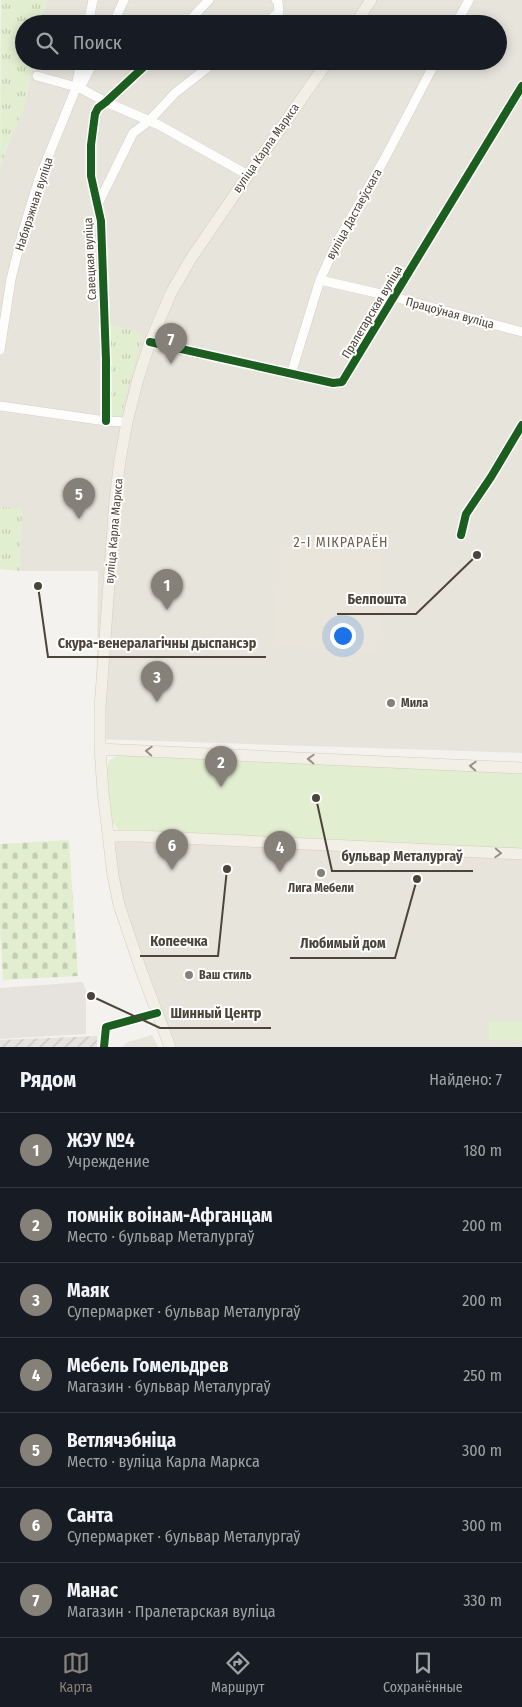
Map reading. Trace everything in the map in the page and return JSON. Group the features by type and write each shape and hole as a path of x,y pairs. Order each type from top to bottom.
{"main road":[{"path":"361,15 371,0"},
{"name":"вуліца Карла Маркса","path":"170,1047 119,905 102,792 100,708 115,500 127,422 150,342 171,293 190,260 322,70"},
{"path":"100,749 522,768"},
{"path":"108,836 522,854"}],"street":[{"path":"90,15 93,0"},
{"path":"117,15 124,0"},
{"path":"195,15 209,0"},
{"path":"275,15 279,12 276,0"},
{"path":"461,15 469,0"},
{"name":"Набярэжная вуліца","path":"0,350 11,279 23,231 39,179 78,88 80,70"},
{"path":"78,88 89,70"},
{"name":"Савецкая вуліца","path":"106,421 106,360 101,221 91,176 91,145 98,108 140,70"},
{"path":"97,206 133,133 149,121 174,93 204,70"},
{"name":"вуліца Дастаеўскага","path":"291,374 320,280 337,242 385,158 431,70"},
{"path":"37,76 78,88 159,124 248,175"},
{"name":"Пралетарская вуліца","path":"150,342 333,383 342,382 522,86"},
{"name":"Працоўная вуліца","path":"320,280 522,332"},
{"path":"0,406 106,421 127,422"},
{"path":"461,536 466,514 522,425"},
{"path":"104,1047 106,1027 157,1013"}],"shaded area":[{"path":"47,0 522,0 522,753 96,739 98,571 19,571 22,510 0,507 0,168 23,110 32,70 507,70 507,15 44,15"},
{"path":"280,543 382,550 377,652 276,644"},
{"path":"124,837 522,857 522,1047 170,1047 125,928 113,852 116,841"},
{"path":"83,982 86,991 86,1034 0,1039 0,988"},
{"path":"152,1035 158,1047 122,1047 128,1042"},
{"path":"97,1036 97,1047 0,1047 0,1040"}],"green space":[{"path":"1,0 47,0 44,15 15,15 15,70 32,70 23,110 0,168"},
{"path":"110,324 143,334 120,418 108,417"},
{"path":"0,507 22,509 19,571 0,569"},
{"path":"118,755 522,773 522,850 119,831 112,822 106,772 109,761"},
{"path":"69,840 78,976 3,980 0,927 0,844"},
{"path":"489,1021 522,1022 522,1041 489,1040"}],"cycle path":[{"path":"106,421 106,360 101,221 91,176 91,145 95,114 98,108 140,70"},
{"path":"150,342 333,383 342,382 522,86"},
{"path":"461,535 466,514 522,425"},
{"path":"104,1047 106,1027 157,1013"}],"place":[{"name":"Манас","path":"171,364"},
{"name":"Ветлячэбніца","path":"79,519"},
{"name":"Белпошта","path":"477,555"},
{"name":"Скура-венералагічны дыспансэр","path":"38,586"},
{"name":"ЖЭУ №4","path":"167,610"},
{"name":"Маяк","path":"157,702"},
{"name":"Мила","path":"391,703"},
{"name":"помнік воінам-Афганцам","path":"221,787"},
{"name":"бульвар Металургаў","path":"316,798"},
{"name":"Копеечка","path":"227,869"},
{"name":"Санта","path":"172,870"},
{"name":"Мебель Гомельдрев","path":"280,872"},
{"name":"Лига Мебели","path":"321,873"},
{"name":"Любимый дом","path":"417,879"},
{"name":"Ваш стиль","path":"189,975"},
{"name":"Шинный Центр","path":"91,996"}],"district":[{"name":"2-І МІКРАРАЁН","path":"341,542"}]}
